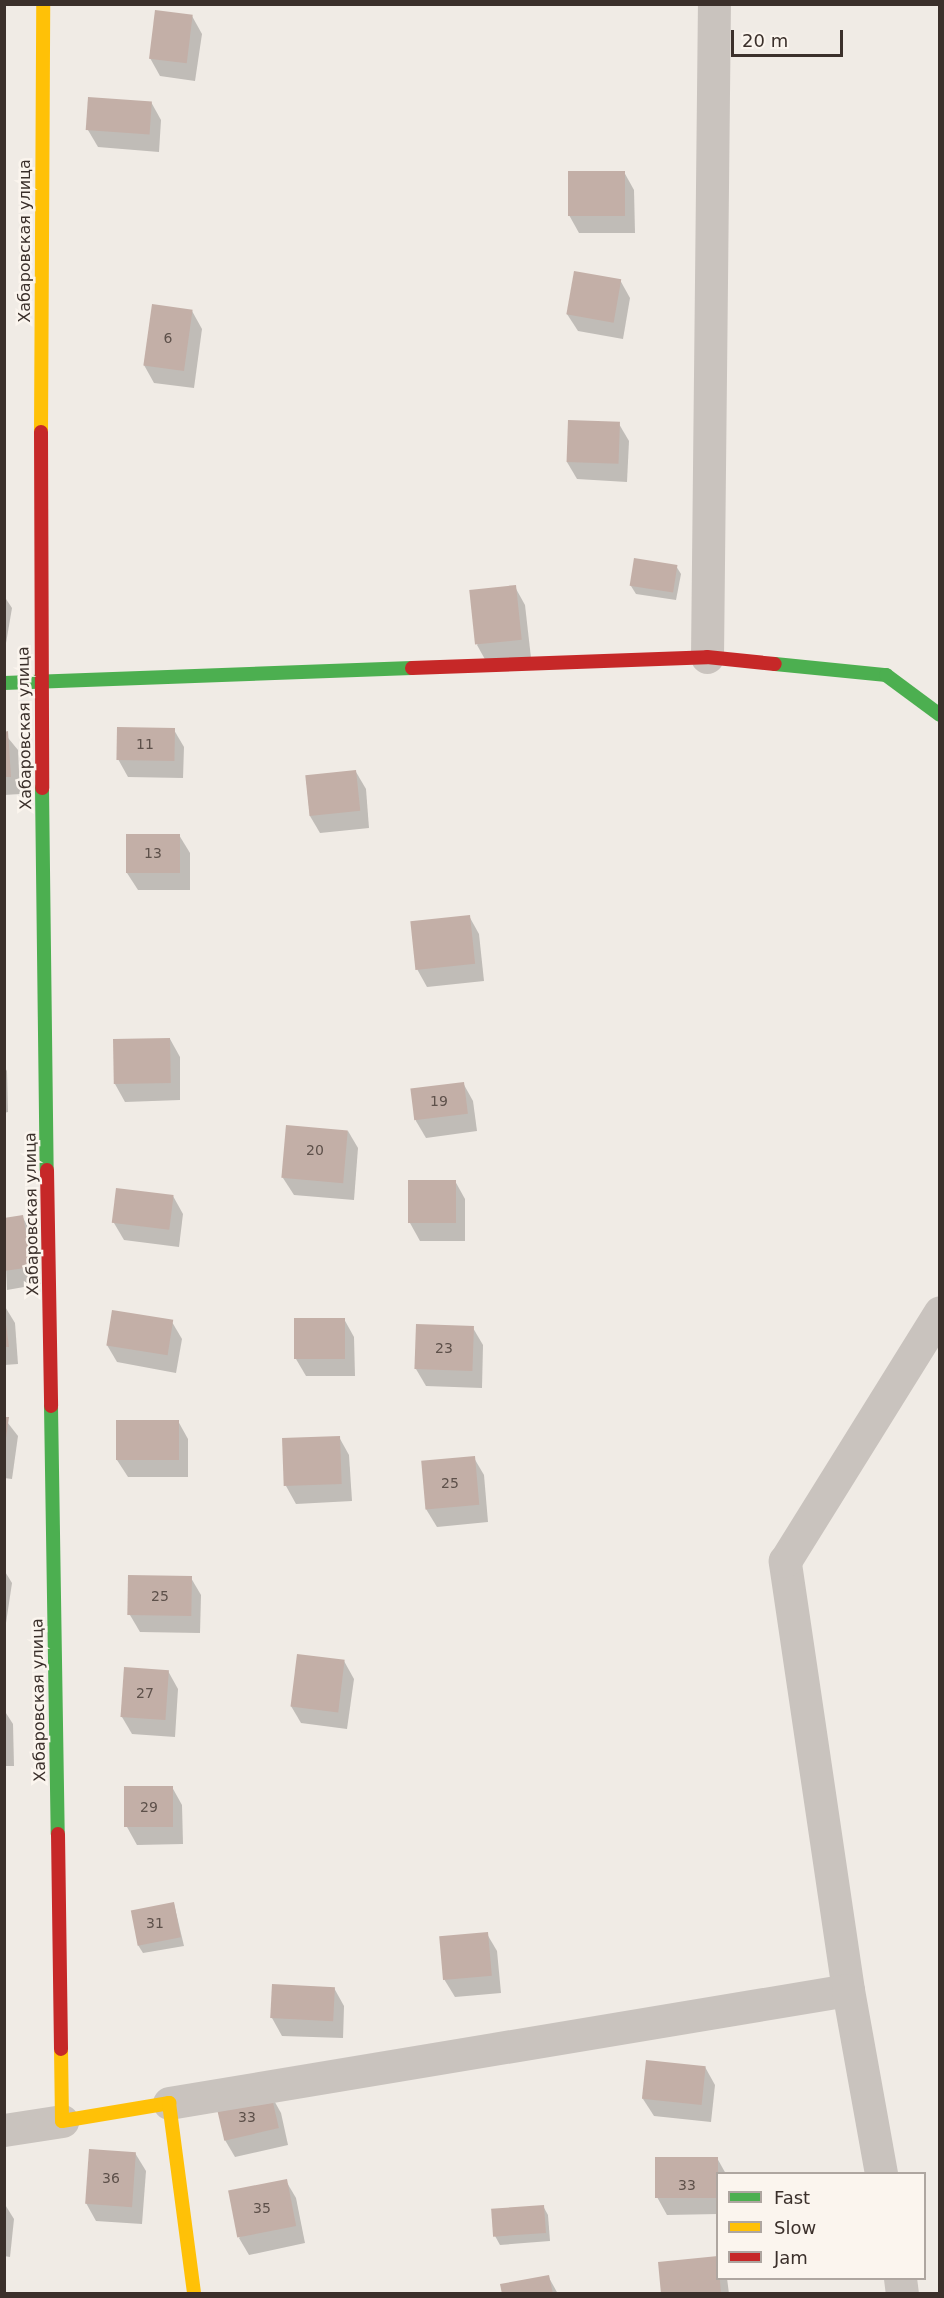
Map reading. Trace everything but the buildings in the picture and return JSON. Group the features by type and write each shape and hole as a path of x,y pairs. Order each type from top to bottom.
{"street":[{"name":"Хабаровская улица","path":"43,4 40,682 62,2121"},
{"path":"708,657 714,4"},
{"path":"4,683 708,657 886,675 939,715"},
{"path":"881,2172 848,1990 785,1561 939,1312"},
{"path":"4,2130 848,1990"},
{"path":"169,2103 194,2294"}],"traffic: fast":[{"path":"775,664 886,675 940,715"},
{"path":"4,683 412,668"},
{"path":"42,788 47,1170"},
{"path":"51,1406 58,1834"}],"traffic: slow":[{"path":"41,432 43,4"},
{"path":"61,2049 62,2121 169,2103 194,2294"}],"traffic: jam":[{"path":"41,432 42,788"},
{"path":"412,668 707,657 775,664"},
{"path":"47,1170 51,1406"},
{"path":"58,1834 61,2049"}]}
